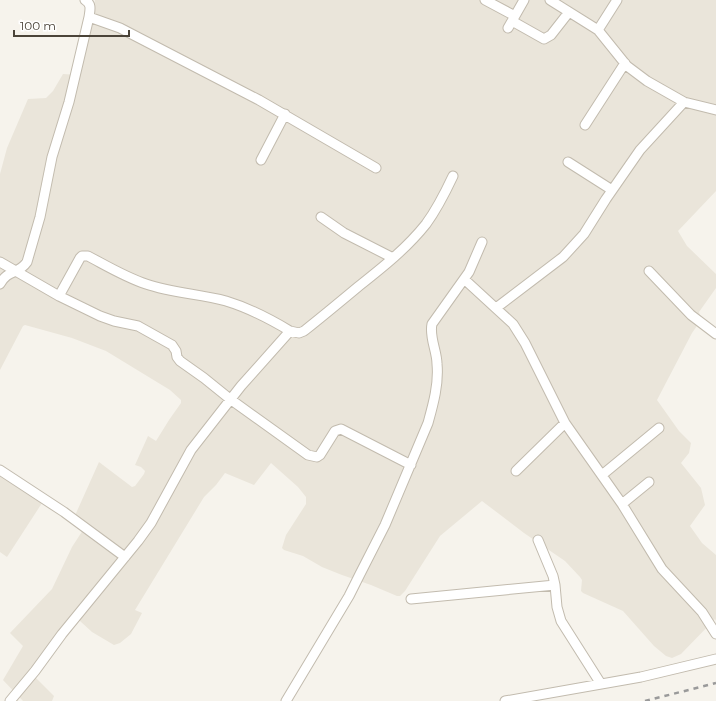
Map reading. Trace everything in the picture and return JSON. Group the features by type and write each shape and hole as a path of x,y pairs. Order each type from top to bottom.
{"street":[{"path":"0,284 6,276 23,267 27,262 40,217 52,157 69,102 89,17 90,5 89,2 85,0"},
{"path":"485,0 512,21 544,39 551,35 569,12"},
{"path":"512,21 524,0"},
{"path":"550,0 598,30 625,63 647,81 684,102 714,107"},
{"path":"598,30 617,0"},
{"path":"89,17 120,28 285,114 376,168"},
{"path":"585,125 625,63"},
{"path":"496,308 563,257 574,245 584,234 640,150 684,102"},
{"path":"262,160 285,114"},
{"path":"568,162 612,190"},
{"path":"60,296 80,258 82,256 88,256 118,272 146,284 163,289 225,301 263,315 290,331 299,333 304,331 393,258 425,225 437,208 453,176"},
{"path":"321,217 344,234 393,258"},
{"path":"286,701 352,591 385,525 428,423 436,382 437,363 431,332 432,324 472,267 482,242"},
{"path":"0,262 60,296 108,319 138,326 172,345 180,361 308,455 313,457 320,455 336,431 341,429 410,465"},
{"path":"649,272 692,315 716,334"},
{"path":"464,280 513,324 522,337 565,423 622,504 662,569 702,612 716,634"},
{"path":"10,701 151,523 191,450 230,399 290,331"},
{"path":"516,471 565,423"},
{"path":"602,475 659,428"},
{"path":"0,470 64,512 124,556"},
{"path":"622,504 649,482"},
{"path":"538,540 556,585 557,606 561,621 601,684"},
{"path":"411,599 556,585"},
{"path":"505,701 601,684 716,660"}],"shaded area":[{"path":"95,0 716,0 716,191 678,231 687,246 716,274 716,288 699,312 701,320 692,333 657,400 679,431 691,443 689,453 681,463 701,488 705,505 690,526 702,543 716,555 716,621 715,619 681,654 672,658 666,656 654,646 623,611 583,593 581,591 582,580 565,561 524,533 482,501 440,536 405,591 400,596 397,596 322,567 303,556 282,548 286,535 306,504 306,497 298,487 271,463 254,485 225,473 204,497 135,610 142,613 131,634 120,643 114,645 92,632 80,621 74,620 35,677 54,696 52,701 23,701 3,680 23,646 10,633 52,589 72,547 83,530 73,520 99,462 132,487 135,486 145,471 141,467 135,465 148,436 156,441 181,403 181,400 170,390 106,351 72,338 25,325 23,326 0,370 0,174 7,148 28,99 46,98 53,91 63,74 78,75"},
{"path":"0,469 42,503 7,557 0,552"}],"railway":[{"path":"645,701 716,683"}]}
